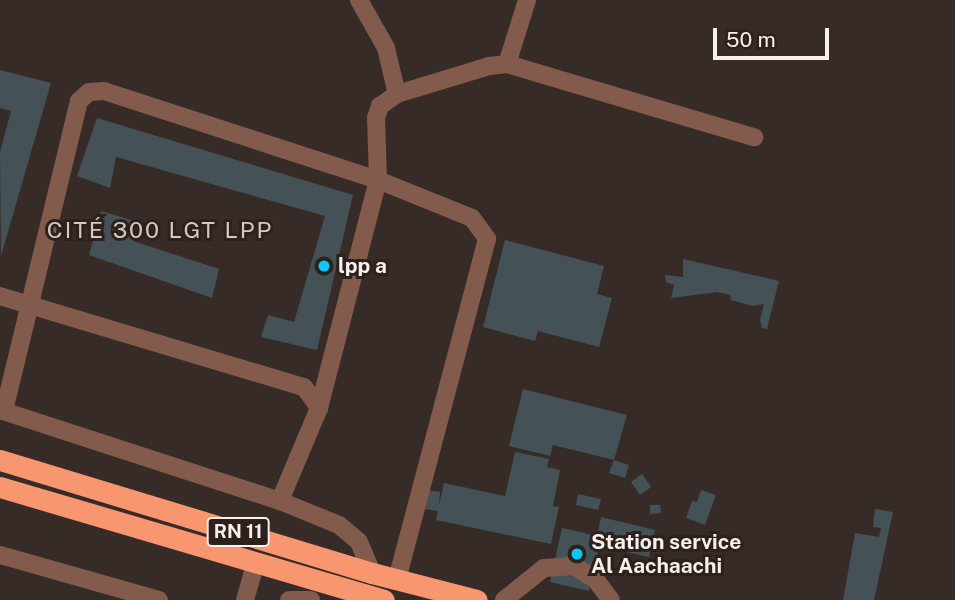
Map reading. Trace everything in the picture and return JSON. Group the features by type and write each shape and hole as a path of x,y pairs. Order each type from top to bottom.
{"highway":[{"name":"RN 11","path":"0,460 372,573 398,577 477,600"},
{"name":"RN 11","path":"0,487 384,600"}],"street":[{"path":"359,0 386,48 397,94"},
{"path":"507,64 527,0"},
{"path":"280,501 319,408 378,180 376,118 380,106 397,94 489,66 507,64 754,137"},
{"path":"372,573 359,542 339,525 280,501 2,411 32,304 79,101 89,92 104,91 378,180 472,218 486,239 398,577"},
{"path":"0,296 304,387 319,408"},
{"path":"0,555 159,600"},
{"path":"245,600 256,562"},
{"path":"504,600 544,568 574,566 595,579 611,600"},
{"path":"289,600 311,600"}],"building":[{"path":"0,70 51,83 1,256 0,152 11,111 0,108"},
{"name":"lpp a","path":"97,118 353,195 317,350 261,337 268,315 294,322 325,216 116,157 110,188 77,176"},
{"path":"101,211 131,220 133,241 219,269 212,298 89,255"},
{"path":"505,240 604,266 597,294 612,298 599,347 538,331 535,341 483,327"},
{"path":"683,259 779,281 767,329 762,328 760,320 764,304 753,306 731,300 730,295 717,292 671,298 674,285 666,282 665,275 683,277"},
{"path":"523,389 627,415 614,460 553,445 550,456 509,446"},
{"path":"515,452 549,459 547,467 560,470 553,506 559,507 551,544 436,520 438,511 425,509 427,490 440,492 439,505 444,483 505,496"},
{"path":"614,460 629,465 625,478 609,473"},
{"path":"642,474 651,487 640,495 631,482"},
{"path":"701,490 716,495 705,525 686,518 692,501 697,502"},
{"path":"578,494 601,499 598,510 576,505"},
{"path":"650,505 660,505 661,513 650,514"},
{"path":"875,509 893,512 874,600 843,600 855,533 879,537 881,528 873,527"},
{"path":"601,517 655,530 649,557 599,546 589,591 550,582 562,528 597,536"}],"place":[{"name":"lpp a","path":"324,266"},
{"name":"Station service Al Aachaachi","path":"577,554"}],"district":[{"name":"CITÉ 300 LGT LPP","path":"160,230"}]}
